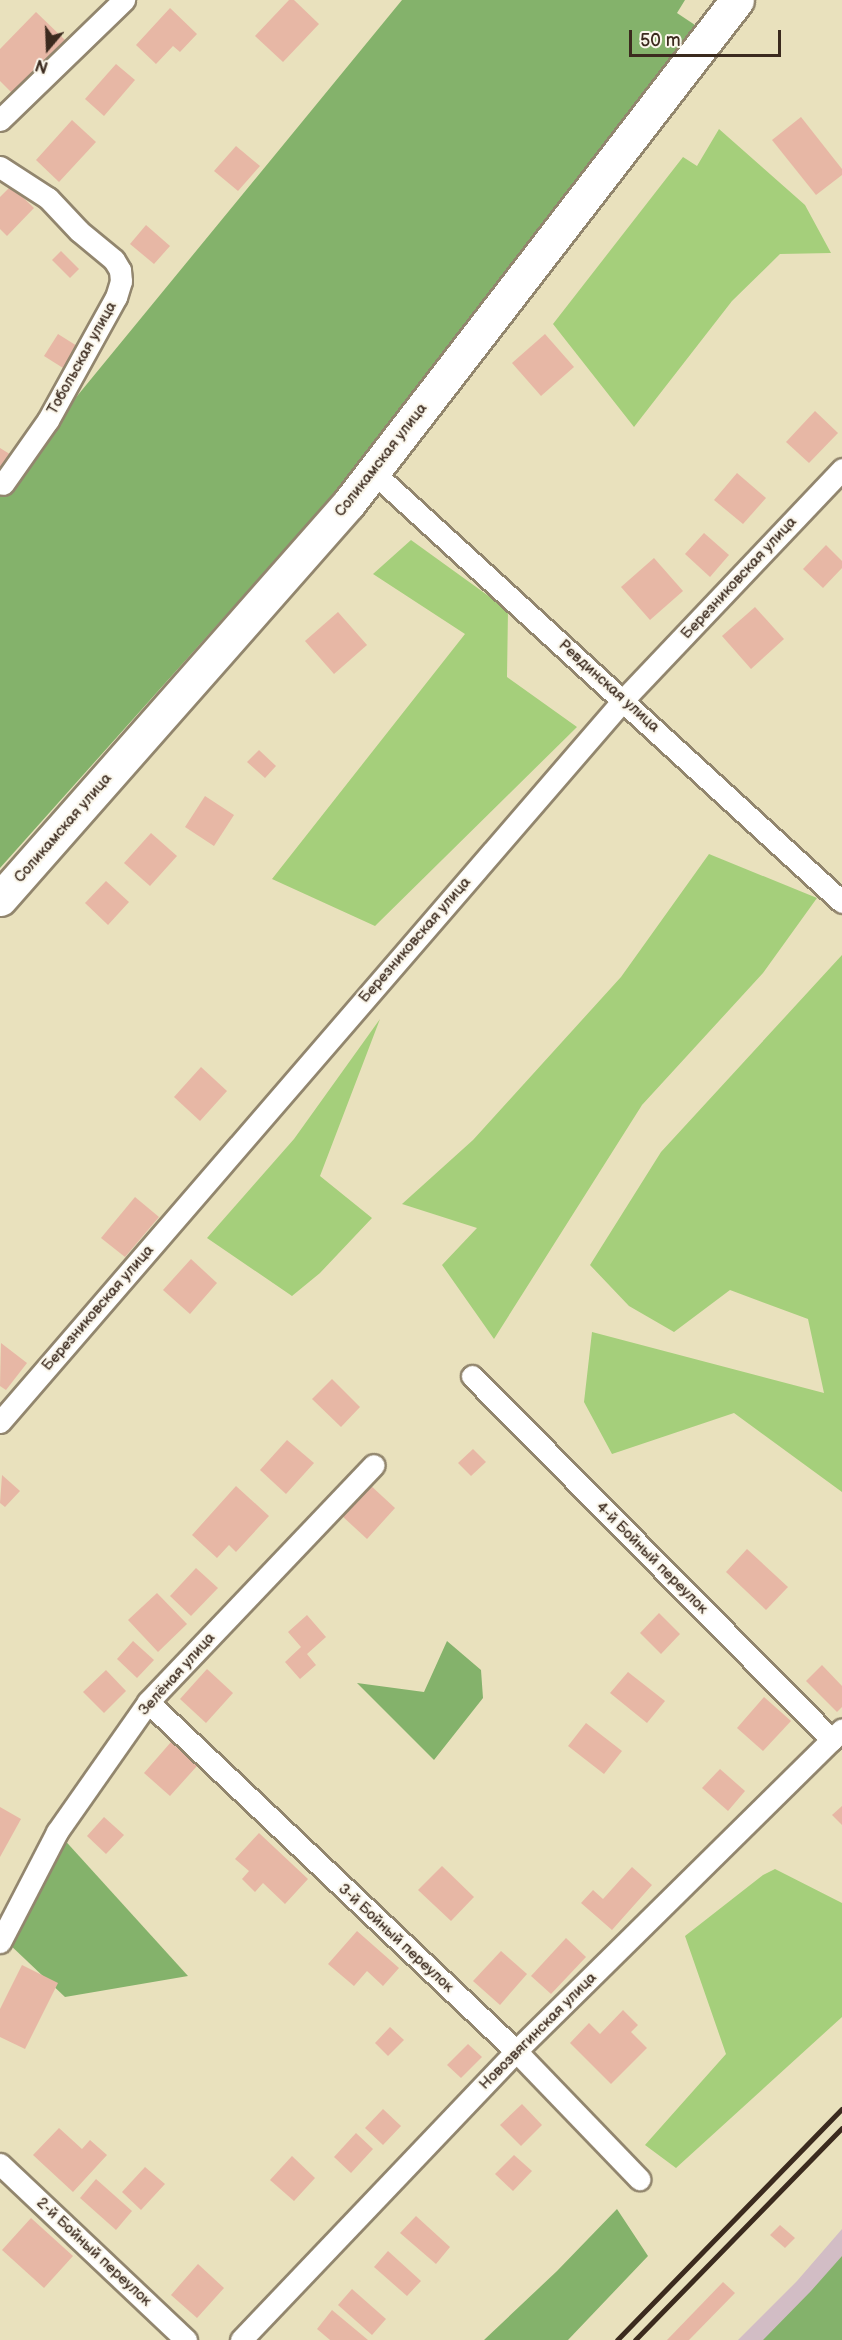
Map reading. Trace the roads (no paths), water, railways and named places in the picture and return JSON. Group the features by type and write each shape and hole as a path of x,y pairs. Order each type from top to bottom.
{"main road":[{"name":"Соликамская улица","path":"0,899 342,512 736,0"}],"street":[{"path":"0,120 122,1"},
{"name":"Тобольская улица","path":"0,167 48,198 79,231 114,260 120,270 121,280 116,297 48,420 3,484"},
{"name":"Березниковская улица","path":"0,1422 624,699 842,469"},
{"name":"Ревдинская улица","path":"373,472 624,699 842,902"},
{"name":"4-й Бойный переулок","path":"472,1376 837,1734"},
{"name":"Зелёная улица","path":"0,1942 57,1832 148,1702 374,1465"},
{"name":"3-й Бойный переулок","path":"148,1702 516,2051 639,2179"},
{"name":"Новозвягинская улица","path":"241,2340 516,2051 837,1734"},
{"name":"2-й Бойный переулок","path":"0,2164 186,2340"}],"railway":[{"path":"617,2340 842,2109"},
{"path":"635,2340 842,2128"}]}
